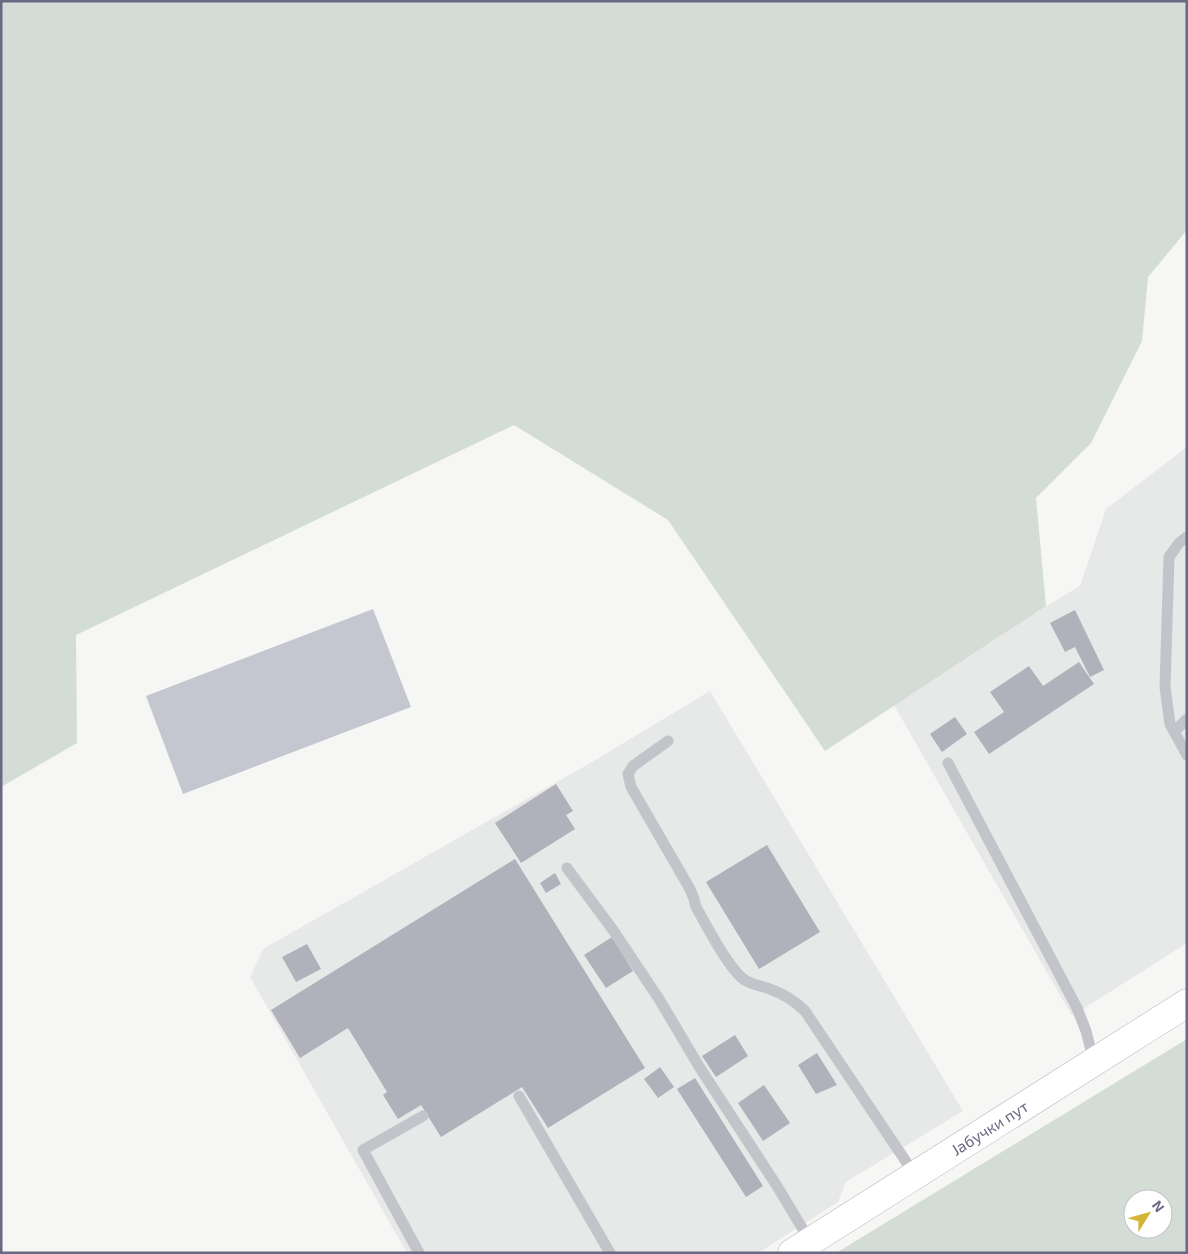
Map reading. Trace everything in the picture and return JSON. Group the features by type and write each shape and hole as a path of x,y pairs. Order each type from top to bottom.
{"main road":[{"name":"Јабучки пут","path":"801,1247 1187,1003"}],"lane":[{"path":"1187,537 1178,543 1169,557 1165,687 1170,724 1187,755"},
{"path":"1174,732 1187,719"},
{"path":"668,741 633,766 628,774 631,787 690,889 696,907 732,967 742,978 755,986 768,988 788,997 805,1011 915,1175"},
{"path":"948,763 1077,1008 1086,1031 1094,1062"},
{"path":"567,868 613,930 659,999 700,1068 777,1186 801,1247"},
{"path":"518,1096 610,1253"},
{"path":"419,1253 363,1150 423,1116"}],"shaded area":[{"path":"1,1 1187,1 1187,230 1148,277 1142,341 1091,443 1036,498 1046,606 825,751 668,520 514,425 76,635 77,743 1,787"},
{"path":"1187,447 1187,943 1072,1016 894,705 1080,586 1106,509"},
{"path":"373,609 411,707 183,794 146,696"},
{"path":"710,691 963,1111 846,1182 838,1202 758,1253 407,1253 250,977 263,949 592,762"},
{"path":"1187,1039 1187,1253 836,1253"}],"building":[{"path":"1075,610 1104,670 1090,677 1075,647 1065,652 1050,623"},
{"path":"1079,662 1094,684 989,754 974,732 1004,712 990,692 1029,666 1043,686"},
{"path":"955,717 967,734 942,752 930,734"},
{"path":"556,784 573,811 566,815 575,829 521,863 495,823"},
{"path":"767,845 820,932 759,969 706,882"},
{"path":"515,859 645,1068 548,1128 522,1087 441,1137 421,1105 398,1119 383,1095 387,1092 348,1028 300,1058 271,1010"},
{"path":"555,873 561,884 546,893 540,883"},
{"path":"612,937 633,971 606,988 584,955"},
{"path":"307,944 321,969 296,982 282,957"},
{"path":"735,1035 748,1056 716,1077 702,1056"},
{"path":"817,1053 837,1085 816,1094 798,1065"},
{"path":"660,1067 674,1087 658,1098 644,1079"},
{"path":"695,1078 763,1186 746,1197 677,1089"},
{"path":"764,1085 790,1123 763,1141 738,1103"}]}
